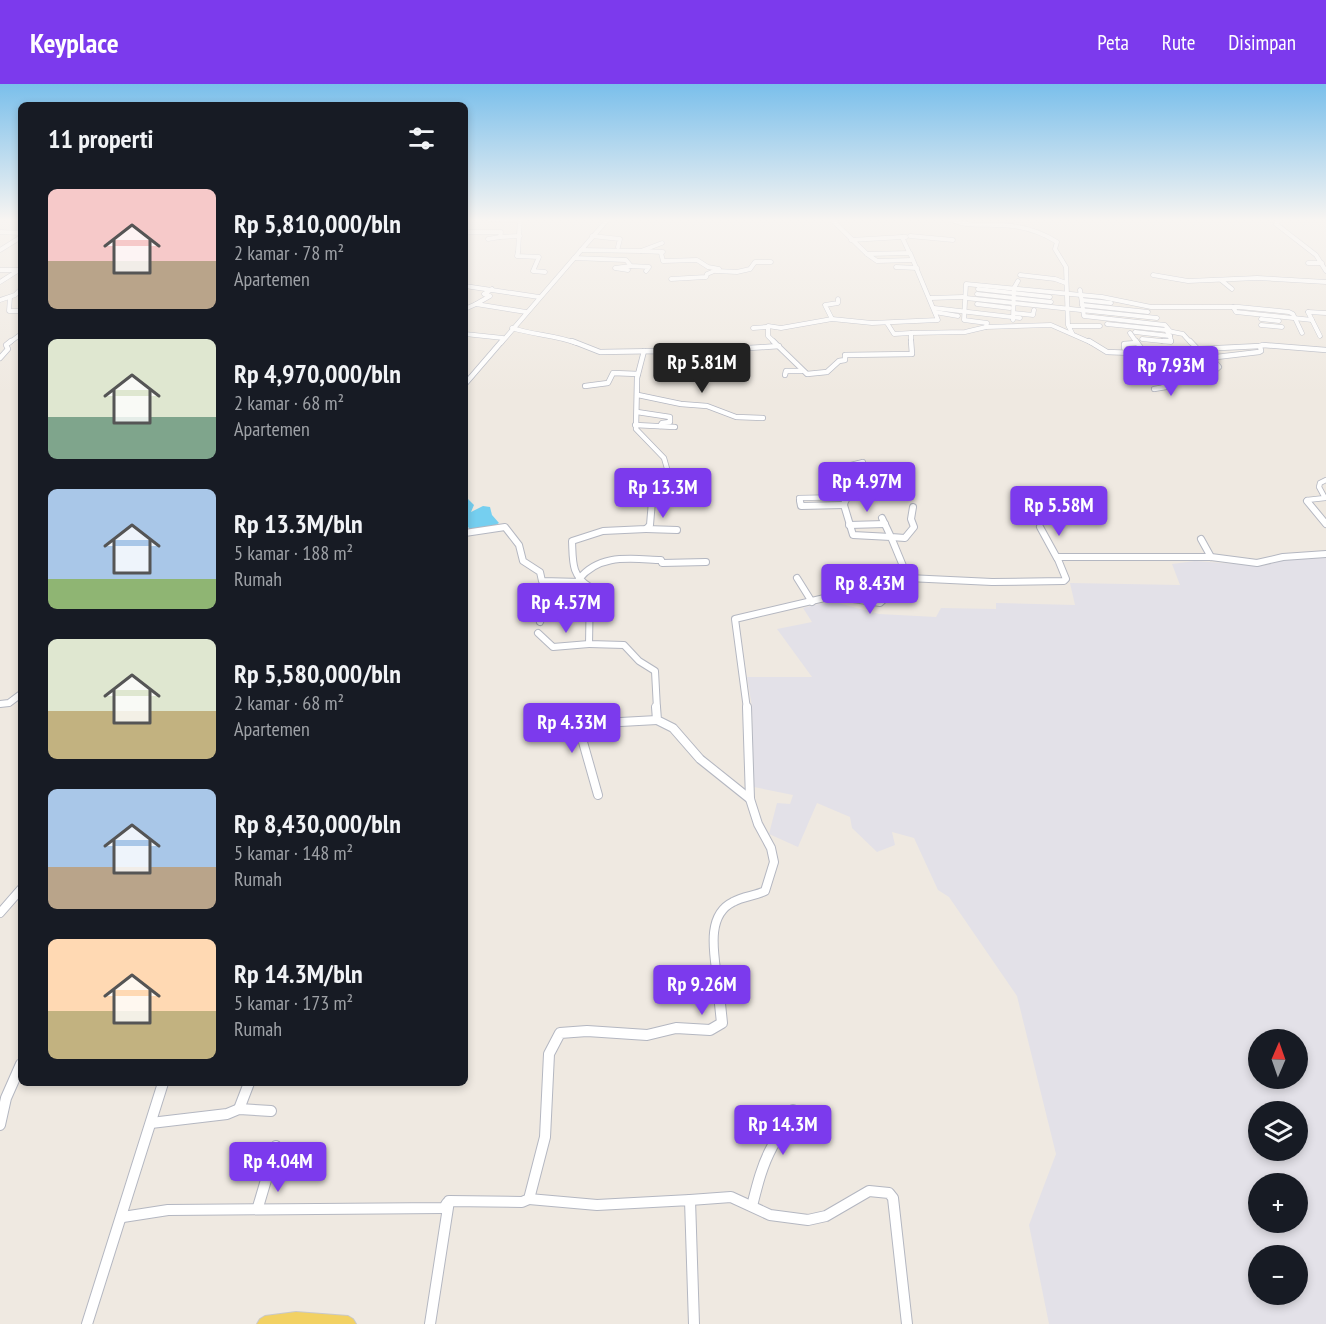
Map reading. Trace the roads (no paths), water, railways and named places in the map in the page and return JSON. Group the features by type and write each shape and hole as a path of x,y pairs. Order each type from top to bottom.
{"main road":[{"path":"265,1324 296,1320 348,1324"}],"street":[{"path":"468,380 558,277"},
{"path":"671,279 706,277"},
{"path":"921,277 944,331"},
{"path":"1066,277 1068,326 1072,333"},
{"path":"1166,277 1185,281 1257,278 1326,282"},
{"path":"934,310 954,309 965,312 977,304 1015,295 1049,283 1050,278 1066,280"},
{"path":"1221,280 1232,289"},
{"path":"986,327 987,323 977,304 966,284 964,320 977,304 1015,295 1051,300 1067,309"},
{"path":"468,286 539,297"},
{"path":"468,308 490,296 484,294 492,289"},
{"path":"1080,290 1084,316 1148,312"},
{"path":"0,300 18,292"},
{"path":"930,298 965,298 977,304 1015,295 1051,300 1065,294"},
{"path":"1065,294 1082,303 1124,315 1170,333"},
{"path":"977,304 1015,295"},
{"path":"1015,295 1020,318"},
{"path":"10,297 9,311 18,311"},
{"path":"1067,309 1102,297 1124,315 1157,318"},
{"path":"832,319 825,305 837,303 838,299"},
{"path":"476,304 526,312"},
{"path":"1233,307 1236,312 1312,320"},
{"path":"1107,324 1124,315 1164,309 1233,307 1289,312 1293,314 1302,333"},
{"path":"934,310 958,316"},
{"path":"1320,336 1308,312 1324,313 1326,320"},
{"path":"1277,316 1283,328 1261,322 1279,321"},
{"path":"753,328 783,328 832,319 887,323 906,320 938,320"},
{"path":"887,323 894,334 965,332 986,327 1100,326"},
{"path":"1051,325 1072,333 1107,352 1132,353"},
{"path":"767,327 768,336 802,371"},
{"path":"512,328 534,336 564,338 599,352 644,351 712,357 734,349 779,346"},
{"path":"785,375 786,371 802,371 810,374 827,372 845,360 846,355 912,354 911,333"},
{"path":"1162,364 1144,352 1132,333 1182,333 1219,367 1213,372"},
{"path":"1142,339 1171,342 1170,333"},
{"path":"468,334 503,338"},
{"path":"0,358 8,349 6,345 18,336"},
{"path":"1137,343 1124,344 1124,348 1149,363 1166,387 1154,389"},
{"path":"1199,349 1260,346 1326,350"},
{"path":"1149,363 1187,362 1259,352 1261,351 1260,346"},
{"path":"644,351 638,374 635,425 644,439 664,458 672,486 658,490 651,502 650,525 646,529"},
{"path":"1187,362 1194,371"},
{"path":"585,386 608,383 613,373 638,374"},
{"path":"1161,381 1212,381"},
{"path":"638,395 681,404 706,406 736,417 763,418"},
{"path":"637,412 670,417 670,422 662,423 660,426"},
{"path":"635,425 675,427"},
{"path":"857,483 850,479 851,464 863,462"},
{"path":"859,476 854,492 844,506 854,536 904,538 913,529 913,507"},
{"path":"1326,480 1320,483 1319,487 1325,498 1307,500 1326,524"},
{"path":"844,506 801,506 799,498 849,497"},
{"path":"849,525 884,521 908,578"},
{"path":"468,533 505,527 519,545 523,561 540,572 542,581 556,583 580,581"},
{"path":"529,1199 546,1130 548,1062 556,1037 560,1033 587,1031 647,1035 676,1028 710,1030 722,1023 714,941 718,919 723,909 731,902 765,891 774,862 771,848 758,824 750,799 746,693 734,620 833,596 880,603 908,578 992,582 1065,581 1057,558 1040,527"},
{"path":"589,644 590,587 580,581 573,570 571,544 573,540 603,531 677,530"},
{"path":"1201,539 1211,557"},
{"path":"1057,558 1211,557 1259,563 1283,557 1326,554"},
{"path":"580,581 588,568 616,558 650,558 661,560 662,563 706,562"},
{"path":"797,578 812,602"},
{"path":"540,622 556,583"},
{"path":"538,633 554,647 589,644 624,645 639,661 655,670 657,720"},
{"path":"0,704 9,703 18,696"},
{"path":"598,795 594,774 583,747 584,724 657,720 673,728 700,759 750,799"},
{"path":"0,913 18,893"},
{"path":"0,1125 6,1098 18,1071"},
{"path":"87,1324 123,1217 130,1186 162,1086"},
{"path":"239,1108 248,1086"},
{"path":"151,1123 227,1114 239,1108 271,1111"},
{"path":"752,1206 762,1170 773,1144 790,1134 793,1128 793,1110"},
{"path":"258,1207 276,1146"},
{"path":"449,1201 515,1202 529,1199 597,1205 728,1197 786,1219 815,1219 835,1214 864,1191 875,1189 889,1192 893,1198 898,1232 907,1324"},
{"path":"690,1200 694,1324"},
{"path":"123,1217 168,1210 258,1207 444,1208 449,1201"},
{"path":"430,1324 449,1201"}],"water":[{"path":"468,499 474,505 471,512 483,506 490,507 492,515 499,523 470,530"}]}
